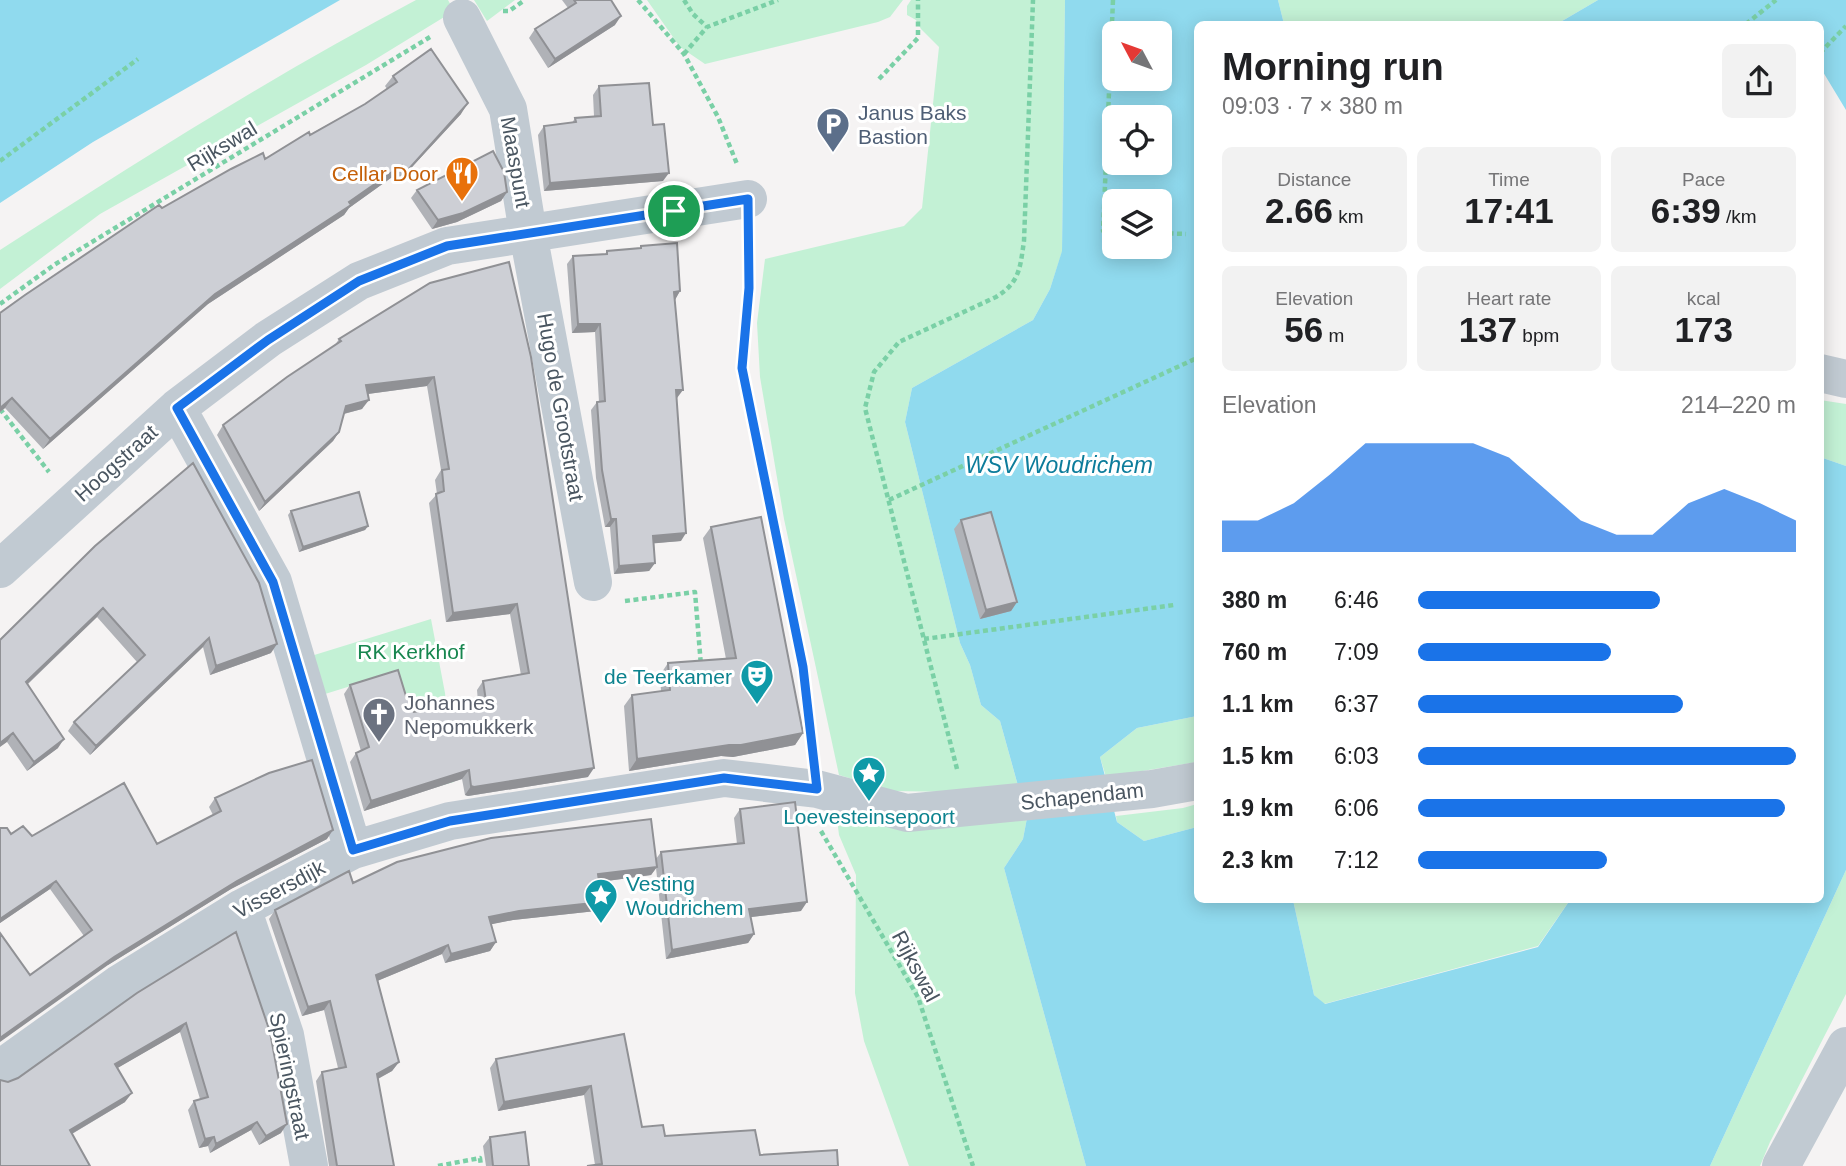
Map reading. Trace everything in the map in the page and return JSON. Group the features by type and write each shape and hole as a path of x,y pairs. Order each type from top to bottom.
{"street":[{"name":"Maaspunt","path":"462,18 508,108 528,233"},
{"name":"Hoogstraat","path":"0,569 177,408 268,340 359,281 447,246 748,199"},
{"name":"Hugo de Grootstraat","path":"528,233 593,582"},
{"path":"1824,374 1846,379"},
{"path":"177,408 273,582 353,850"},
{"name":"Vissersdijk","path":"0,1069 119,984 242,908 353,850 450,821 724,778 817,789 907,813 973,807"},
{"name":"Schapendam","path":"973,807 1153,789 1194,782"},
{"name":"Spieringstraat","path":"242,908 285,1035 309,1166"},
{"path":"1781,1166 1846,1046"}],"path":[{"name":"Rijkswal","path":"638,0 684,54 718,117 747,188 749,288 742,368 803,667 817,789 816,821 918,997 973,1166"},
{"path":"684,0 693,14 707,27"},
{"path":"684,54 707,27 778,0"},
{"path":"879,79 918,38 918,0"},
{"path":"973,807 924,639 865,408 874,372 899,342 996,298 1016,280 1024,241 1033,0"},
{"path":"1105,189 1113,0"},
{"path":"1750,21 1776,0"},
{"name":"Rijkswal","path":"0,304 54,265 462,18"},
{"path":"1824,49 1846,26"},
{"path":"0,161 138,59"},
{"path":"1172,233 1186,234"},
{"path":"888,500 1194,359"},
{"path":"0,409 72,502"},
{"path":"654,596 695,592 702,679"},
{"path":"924,639 1174,605"},
{"path":"438,1166 480,1158 481,1166"}],"green space":[{"path":"416,0 448,0 454,11 366,65 100,214 0,289 0,250 258,89"},
{"path":"474,0 515,0 487,21"},
{"path":"647,0 903,0 890,17 878,22 705,64 680,47"},
{"path":"911,0 1065,0 1062,252 1050,289 1033,320 912,388 905,422 960,643 970,665 981,705 1000,721 1018,786 957,792 892,791 839,775 784,519 760,377 757,323 765,259 904,226 922,208 939,47 916,20 907,15 907,6"},
{"path":"1278,0 1598,0 1562,21 1283,21"},
{"path":"1824,401 1846,404 1846,466 1824,458"},
{"name":"RK Kerkhof","path":"431,619 445,693 454,782 433,788 396,672 325,694 311,656"},
{"path":"1194,717 1194,762 1106,777 1100,757 1137,728"},
{"path":"1194,805 1194,828 1144,841 1117,822 1116,816"},
{"path":"1027,818 1023,839 1004,868 1086,1166 909,1166 864,1041 855,993 856,875 839,835 837,819 901,827"},
{"path":"1846,870 1846,994 1760,1166 1710,1166"},
{"path":"1294,903 1568,903 1538,946 1324,1004 1314,995"}],"water":[{"path":"0,0 340,0 93,142 0,203"},
{"name":"WSV Woudrichem","path":"1065,0 1278,0 1283,21 1194,21 1194,717 1137,728 1100,757 1117,822 1144,841 1194,828 1194,903 1294,903 1314,995 1325,1004 1538,947 1568,903 1824,903 1824,458 1846,466 1846,870 1710,1166 1086,1166 1004,868 1023,839 1027,818 1000,721 981,705 970,665 960,643 905,422 912,388 1033,320 1050,289 1062,251"},
{"path":"1598,0 1846,0 1846,110 1824,74 1824,21 1562,21"}],"building":[{"path":"574,0 611,0 621,16 555,59 535,29 576,3"},
{"path":"431,49 468,103 407,171 402,165 349,202 351,205 215,294 50,439 12,398 0,408 0,313 159,205 162,208 263,153 265,159 309,132 310,135 365,104 397,82 393,76"},
{"path":"649,83 653,125 664,124 669,173 550,183 544,126 576,122 575,118 601,116 599,86"},
{"path":"493,151 504,172 507,192 463,213 438,220 417,190"},
{"path":"677,243 680,291 674,292 683,390 676,390 686,533 653,536 655,563 619,566 616,519 611,519 602,470 597,402 605,401 600,324 578,324 573,256 607,254 607,251"},
{"path":"509,262 531,357 594,768 474,787 471,786 469,770 371,801 356,753 369,747 350,685 398,670 414,712 486,701 483,681 529,673 517,604 453,613 436,494 444,491 442,470 449,469 434,377 366,385 369,400 346,406 339,432 265,502 223,425 341,341 339,339 430,283"},
{"path":"193,463 259,583 277,644 216,666 209,638 96,746 74,722 145,655 103,608 26,682 64,739 34,762 13,733 0,743 0,640 95,546"},
{"path":"359,492 368,526 303,547 291,511"},
{"path":"991,512 1017,602 986,610 961,520"},
{"path":"761,517 803,733 741,745 637,759 632,695 670,690 668,663 736,658 711,527"},
{"path":"312,760 333,830 237,881 114,957 0,1038 0,933 30,975 92,930 56,881 0,919 0,828 7,828 11,834 23,826 32,836 124,783 157,844 221,811 215,798 269,773"},
{"path":"795,802 807,902 749,909 754,934 672,950 661,852 744,843 740,809"},
{"path":"651,819 657,867 598,874 602,902 489,917 496,942 451,954 448,945 376,975 399,1062 377,1074 394,1166 337,1166 322,1072 346,1067 330,1001 308,1007 275,910 349,871 353,883 397,862 491,838"},
{"path":"236,932 270,1032 287,1124 266,1136 257,1122 216,1144 214,1137 205,1139 194,1101 208,1097 186,1023 115,1064 132,1093 70,1130 90,1166 0,1166 0,1080 8,1082 18,1078 137,993"},
{"path":"624,1034 642,1127 663,1125 665,1136 755,1130 760,1155 837,1150 838,1166 587,1166 602,1164 591,1086 504,1102 496,1059"},
{"path":"525,1132 529,1166 493,1166 490,1137"}],"place":[{"name":"Janus Baks Bastion","path":"833,154"},
{"name":"Cellar Door","path":"462,203"},
{"name":"de Teerkamer","path":"757,706"},
{"name":"Johannes Nepomukkerk","path":"379,744"},
{"name":"Loevesteinsepoort","path":"869,803"},
{"name":"Vesting Woudrichem","path":"601,925"}],"route":[{"path":"748,199 749,288 742,368 803,667 817,789 724,778 450,821 353,850 273,582 177,408 268,340 359,281 447,246 674,211 748,199"}]}
